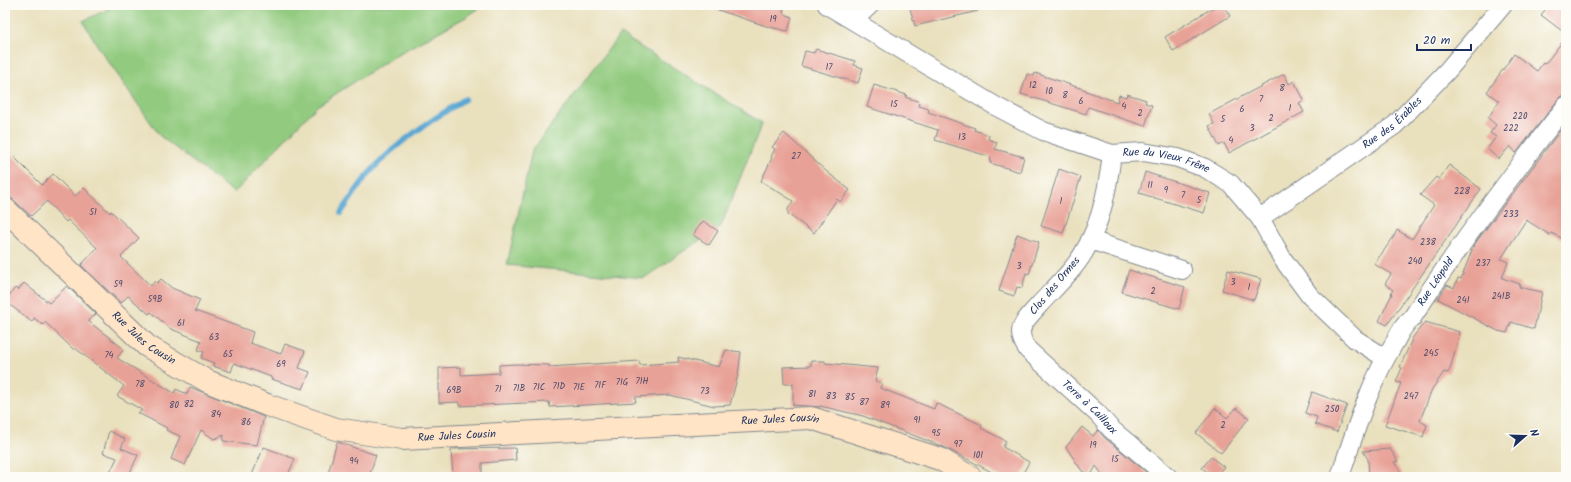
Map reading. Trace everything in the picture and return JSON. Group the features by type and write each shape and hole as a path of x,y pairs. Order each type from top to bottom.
{"street":[{"name":"Rue du Vieux Frêne","path":"827,5 998,107 1043,131 1112,154 1143,152 1178,158 1205,168 1231,184 1260,218 1282,258 1310,296 1354,339 1385,358"},
{"path":"854,20 870,5"},
{"name":"Rue des Érables","path":"1260,218 1395,125 1447,71 1503,5"},
{"name":"Rue Léopold","path":"1342,475 1368,397 1385,358 1407,322 1412,318 1525,157 1566,106"},
{"name":"Clos des Ormes","path":"1021,331 1026,319 1077,262 1090,240 1105,196 1112,154"},
{"name":"Rue Jules Cousin","path":"5,209 147,346 207,381 267,405 336,429 402,439 811,418 940,459 970,477"},
{"path":"1090,240 1182,270"},
{"name":"Terre à Cailloux","path":"1021,331 1022,340 1028,350 1098,414 1111,429 1168,477"}],"green space":[{"path":"116,5 484,5 466,17 396,55 317,106 234,193 160,136 99,48 83,21"},
{"path":"620,34 762,123 721,226 644,278 507,265 532,151"}],"building":[{"path":"712,5 770,5 784,9 783,13 792,17 788,31 769,27 712,8"},
{"path":"909,5 977,5 978,11 915,26"},
{"path":"1217,5 1223,5 1230,16 1173,51 1165,37"},
{"path":"1549,5 1566,5 1566,34 1541,15"},
{"path":"1566,37 1566,96 1562,96 1558,100 1516,153 1510,146 1499,159 1487,149 1496,137 1490,133 1496,125 1488,118 1499,101 1487,92 1514,54 1537,71 1543,63 1545,64"},
{"path":"816,49 855,61 854,65 863,68 858,83 801,66 805,51 814,53"},
{"path":"1035,73 1117,102 1119,95 1126,97 1127,94 1146,100 1145,103 1152,105 1145,126 1088,107 1086,114 1021,94 1027,74 1034,76"},
{"path":"1284,74 1289,84 1294,81 1300,92 1304,100 1299,103 1304,112 1229,153 1224,143 1219,146 1209,126 1214,124 1209,114"},
{"path":"874,85 907,95 905,97 920,102 919,106 929,109 928,112 975,128 974,130 989,135 988,139 997,142 995,149 1024,157 1020,172 990,163 991,157 935,140 938,130 867,107"},
{"path":"1566,123 1566,240 1551,233 1550,235 1526,220 1501,259 1508,262 1502,278 1520,284 1519,287 1542,292 1534,329 1511,322 1507,333 1498,331 1438,299 1447,285 1454,288 1458,278 1461,279 1474,245"},
{"path":"784,133 827,172 850,190 840,202 837,199 814,233 788,214 788,209 793,201 761,181 775,149 772,147"},
{"path":"5,148 42,185 53,174 75,196 84,188 110,213 111,211 139,238 121,257 151,286 155,281 157,283 161,279 172,288 200,300 195,311 253,332 250,343 281,354 285,344 305,351 299,368 310,372 303,389 271,379 271,377 234,363 231,372 213,366 214,363 201,358 204,352 198,350 201,341 171,329 151,312 149,314 128,296 121,303 81,265 97,248 68,220 66,222 47,201 31,216 5,192"},
{"path":"1449,165 1481,189 1387,325 1379,321 1392,294 1391,293 1393,290 1385,284 1391,274 1374,264 1397,230 1412,239 1434,205 1420,195 1436,177 1439,179"},
{"path":"1059,169 1081,177 1063,233 1041,226"},
{"path":"1145,172 1210,193 1204,213 1139,193"},
{"path":"703,221 718,231 709,245 693,235"},
{"path":"1017,234 1039,242 1029,274 1026,273 1022,288 1017,287 1014,296 999,291"},
{"path":"1129,270 1185,287 1179,309 1122,292"},
{"path":"1228,270 1261,279 1254,300 1222,290"},
{"path":"24,283 49,303 67,286 96,314 88,321 124,349 117,358 174,393 176,389 187,394 190,387 264,417 257,445 223,441 224,435 214,439 201,430 185,465 171,459 180,436 166,430 167,428 138,413 142,410 117,396 124,386 75,348 74,350 45,322 43,325 34,318 32,322 5,301 15,288 18,290"},
{"path":"1425,322 1460,332 1450,369 1448,373 1444,372 1432,389 1420,421 1427,425 1423,437 1385,425 1401,383 1396,382 1402,368 1400,367 1413,337"},
{"path":"726,350 741,352 738,375 730,405 714,406 670,395 635,397 636,402 550,407 549,402 459,406 459,402 439,403 439,368 461,367 461,375 499,373 499,365 549,365 549,367 639,361 640,365 679,362 678,357 719,367"},
{"path":"811,361 825,361 825,363 878,368 875,381 882,383 880,388 934,409 936,403 982,425 981,428 1006,441 1003,447 1029,462 1021,477 1001,477 944,447 863,416 820,406 793,405 793,384 784,384 783,367 811,366"},
{"path":"1312,392 1347,405 1337,432 1315,424 1317,417 1305,413"},
{"path":"1215,408 1227,418 1236,408 1249,418 1221,453 1196,433"},
{"path":"1082,427 1093,436 1098,430 1104,437 1152,477 1104,477 1096,466 1091,475 1082,471 1066,447"},
{"path":"109,431 125,439 121,448 138,455 128,477 108,477 117,458 103,453"},
{"path":"337,442 376,455 369,477 327,477"},
{"path":"264,447 295,459 287,477 251,477"},
{"path":"515,448 516,460 482,463 482,477 453,477 451,449"},
{"path":"1390,449 1398,461 1394,462 1404,477 1369,477 1368,459 1363,451"},
{"path":"1211,457 1224,467 1214,477 1202,468"}],"waterway":[{"path":"341,213 364,180 382,159 404,140 465,99"}]}
